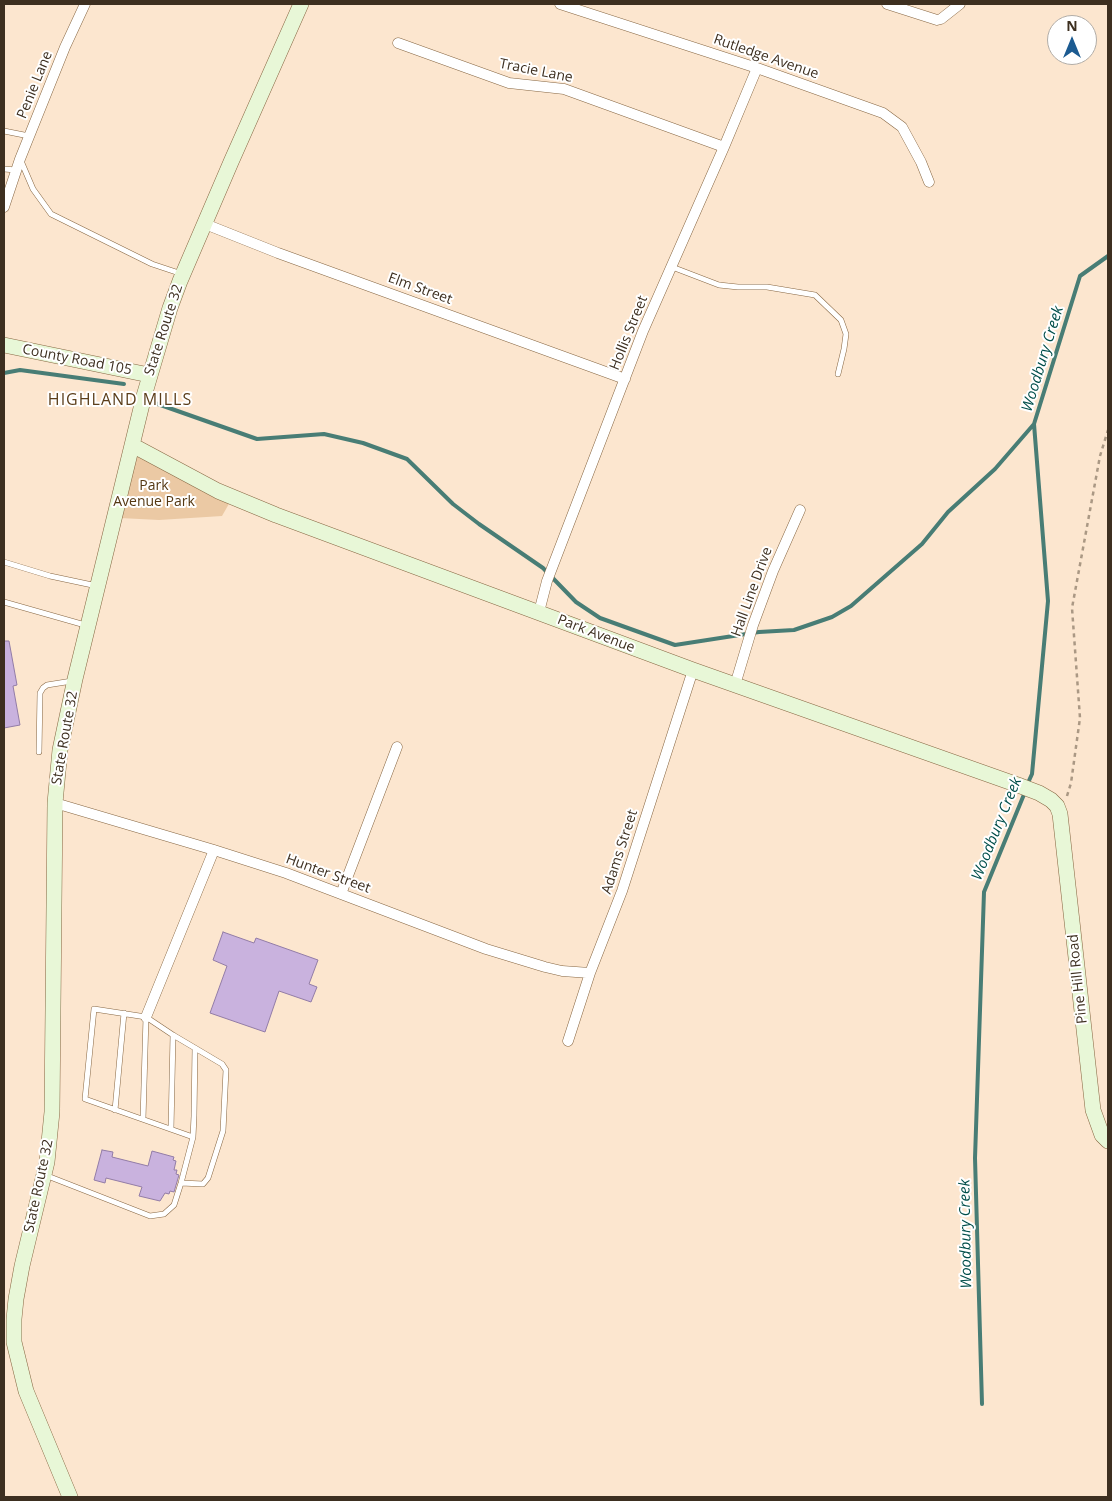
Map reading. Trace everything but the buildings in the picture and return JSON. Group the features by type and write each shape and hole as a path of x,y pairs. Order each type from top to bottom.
{"main road":[{"name":"State Route 32","path":"70,1497 26,1391 14,1342 14,1319 22,1266 47,1162 52,1112 55,803 60,750 149,375 183,274 230,162 301,4"},
{"name":"County Road 105","path":"4,345 149,375"},
{"name":"Park Avenue","path":"132,445 218,491 276,516 734,685 1018,784 1051,800 1057,806 1060,814"},
{"name":"Pine Hill Road","path":"1060,814 1093,1110 1102,1135 1108,1141"}],"street":[{"name":"Penie Lane","path":"4,207 20,159 65,47 85,4"},
{"name":"Rutledge Avenue","path":"560,4 756,68 883,114 902,127 921,162 928,182"},
{"path":"886,4 938,20 960,4"},
{"name":"Tracie Lane","path":"398,43 509,82 564,89 724,147"},
{"name":"Hollis Street","path":"539,612 547,581 643,331 724,147 756,68"},
{"name":"Elm Street","path":"205,224 287,256 625,379"},
{"name":"Hall Line Drive","path":"734,685 773,571 800,510"},
{"name":"Adams Street","path":"568,1041 590,973 622,891 693,670"},
{"path":"341,894 397,747"},
{"name":"Hunter Street","path":"55,803 214,850 341,894 486,949 562,971 590,973"},
{"path":"146,1017 214,850"}],"lane":[{"path":"4,131 30,136"},
{"path":"20,159 33,189 51,214 152,264 183,274"},
{"path":"4,169 16,170"},
{"path":"672,267 719,285 767,287 815,295 841,320 846,334 838,374"},
{"path":"4,562 50,576 98,586"},
{"path":"4,602 88,626"},
{"path":"39,752 40,693 47,685 75,681"},
{"path":"181,1183 203,1184 208,1178 223,1131 226,1070 222,1064 146,1017 94,1008 85,1099 193,1137"},
{"path":"115,1110 124,1013"},
{"path":"143,1119 146,1017"},
{"path":"171,1128 173,1035"},
{"path":"44,1174 150,1216 164,1214 174,1205 193,1137 195,1048"}],"path":[{"path":"1060,814 1071,784 1080,718 1072,608 1100,456 1108,430"}],"green space":[{"name":"Park Avenue Park","path":"134,453 230,502 222,516 159,520 120,518"}],"waterway":[{"name":"Woodbury Creek","path":"1027,785 1032,774 1048,601 1034,424 1080,276 1108,256"},
{"path":"4,373 20,370 124,384"},
{"path":"152,402 257,439 324,434 363,443 407,459 453,504 543,568 576,602 600,618 675,645 759,632 794,630 832,617 851,606 922,544 948,512 995,469 1034,424"},
{"name":"Woodbury Creek","path":"982,1404 975,1158 984,892 1025,792"}],"district":[{"name":"HIGHLAND MILLS","path":"120,400"}]}
